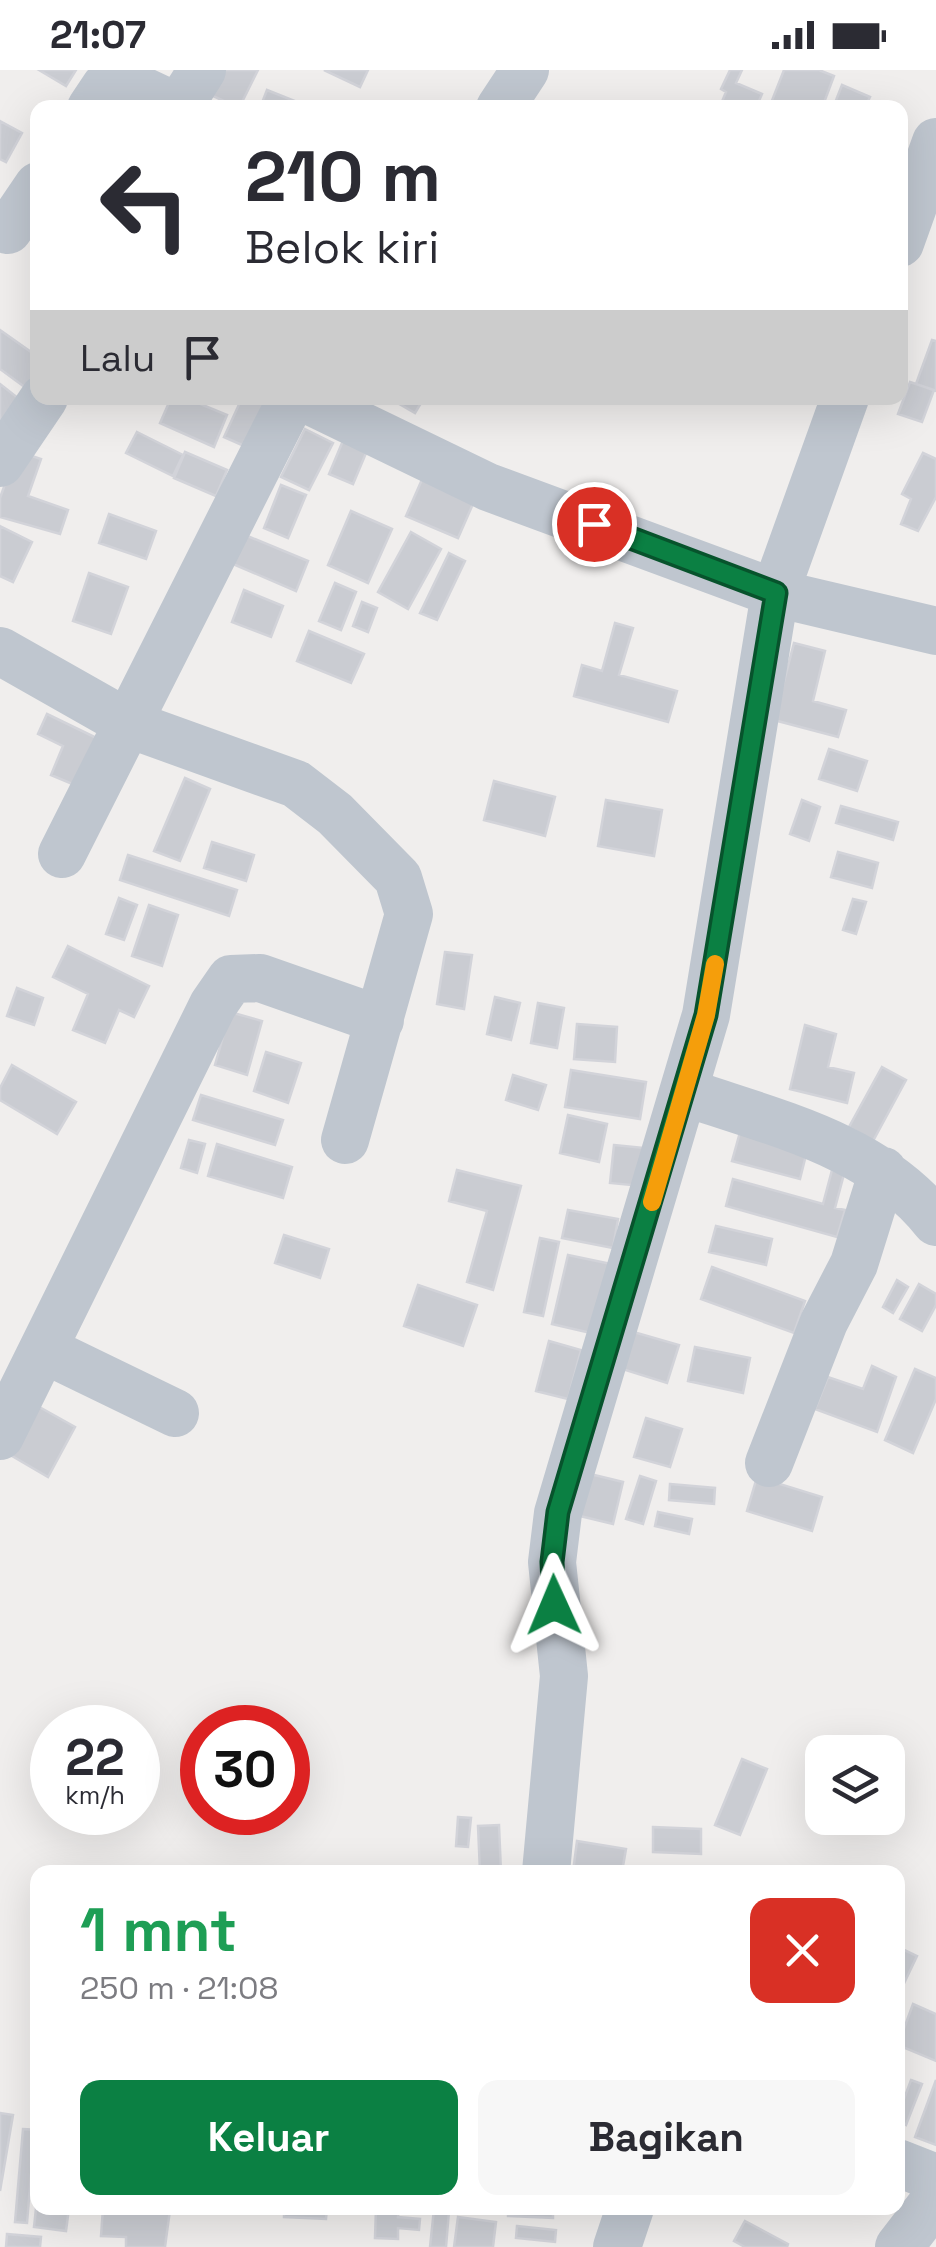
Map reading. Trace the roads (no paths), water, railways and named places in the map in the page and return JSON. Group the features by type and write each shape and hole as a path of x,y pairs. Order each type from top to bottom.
{"street":[{"path":"183,100 202,70"},
{"path":"505,100 526,70"},
{"path":"96,100 105,87 122,81 162,100"},
{"path":"908,221 936,142"},
{"path":"15,234 30,203"},
{"path":"0,463 39,405"},
{"path":"62,854 288,405"},
{"path":"318,405 488,487 776,593 936,632"},
{"path":"547,1865 564,1676 553,1577 558,1512 706,1015 776,593 843,405"},
{"path":"0,651 129,724 296,784 335,814 398,878 409,914 345,1140"},
{"path":"0,1436 213,1005 231,980 260,978 380,1020"},
{"path":"685,1092 852,1152 916,1198 936,1222"},
{"path":"769,1462 824,1322 854,1264 883,1171"},
{"path":"43,1349 175,1413"},
{"path":"905,2166 936,2178"},
{"path":"899,2247 936,2198"},
{"path":"617,2247 628,2215"}]}
